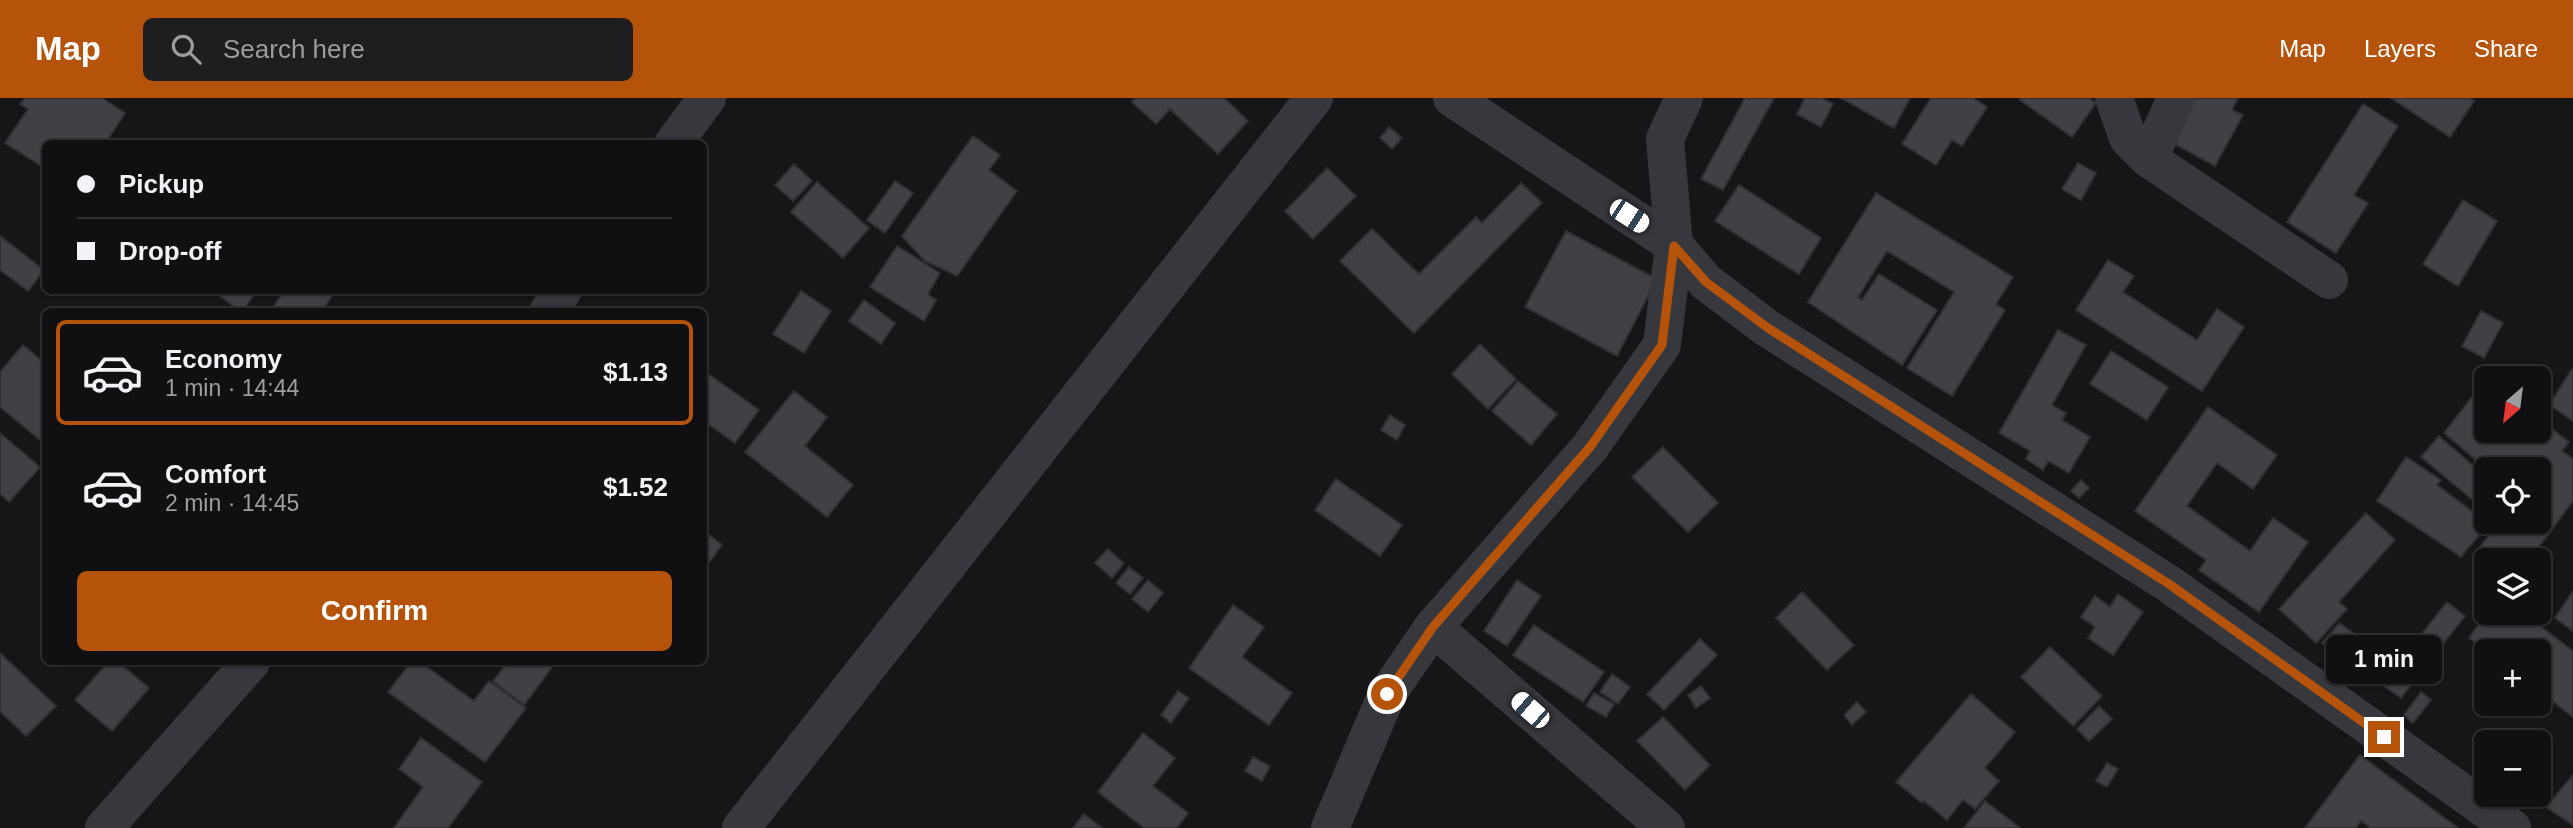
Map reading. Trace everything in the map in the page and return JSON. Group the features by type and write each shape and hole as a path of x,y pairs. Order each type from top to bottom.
{"street":[{"path":"676,140 707,98"},
{"path":"741,828 1314,98"},
{"path":"1452,98 1674,246 1706,282 1768,328 2169,584 2512,828"},
{"path":"1330,828 1387,694 1433,627 1590,447 1662,345 1674,246 1665,139 1685,98"},
{"path":"2114,98 2128,138 2149,159 2329,280"},
{"path":"2149,159 2176,98"},
{"path":"1433,627 1666,828"},
{"path":"104,828 248,665"}],"building":[{"path":"25,98 102,98 125,113 108,140 42,140 42,166 5,143 28,109 20,104"},
{"path":"1136,98 1224,98 1248,121 1218,154 1170,109 1156,124 1132,102"},
{"path":"1745,98 1774,98 1723,190 1701,179"},
{"path":"1805,98 1822,98 1833,104 1821,127 1797,114"},
{"path":"1841,98 1910,98 1894,128"},
{"path":"1931,98 1973,98 1987,107 1962,146 1952,140 1936,165 1902,144"},
{"path":"2089,98 2096,103 2072,137 2020,100"},
{"path":"2195,98 2238,98 2232,110 2243,115 2215,166 2171,142"},
{"path":"2391,98 2469,98 2474,101 2450,137"},
{"path":"2363,104 2398,126 2354,195 2368,203 2336,253 2287,222"},
{"path":"1389,127 1402,138 1392,149 1380,138"},
{"path":"973,136 1000,155 989,170 1017,191 957,276 925,261 902,236"},
{"path":"2078,163 2096,173 2081,200 2062,189"},
{"path":"794,164 812,181 793,201 775,185"},
{"path":"1327,168 1356,196 1313,239 1285,211"},
{"path":"895,181 913,193 885,233 867,220"},
{"path":"817,182 869,228 843,258 791,212"},
{"path":"1521,183 1542,203 1414,333 1340,261 1372,229 1419,274 1476,217 1482,223"},
{"path":"1739,185 1821,238 1799,274 1715,221"},
{"path":"1876,193 2013,277 1996,304 2005,310 1952,396 1907,368 1954,292 1887,251 1858,297 1862,300 1879,274 1937,310 1902,365 1808,302"},
{"path":"2463,200 2497,221 2458,286 2423,264"},
{"path":"1566,231 1657,279 1617,356 1525,307"},
{"path":"0,236 42,268 42,273 28,291 0,270"},
{"path":"897,246 940,273 928,294 936,300 924,321 870,287"},
{"path":"2108,260 2134,276 2123,292 2197,340 2217,309 2244,327 2202,391 2076,310"},
{"path":"801,291 831,311 804,353 773,334"},
{"path":"217,294 254,294 245,308 236,308"},
{"path":"281,294 333,294 324,308 273,308"},
{"path":"864,300 895,323 881,344 849,321"},
{"path":"2481,311 2503,323 2484,358 2462,346"},
{"path":"2058,330 2086,345 2052,405 2066,413 2062,420 2090,437 2069,473 2048,461 2043,470 2026,459 2030,451 1999,433"},
{"path":"1480,344 1516,379 1488,409 1452,374"},
{"path":"23,345 42,361 42,442 0,407 0,372"},
{"path":"2111,351 2168,387 2147,420 2090,384"},
{"path":"2572,369 2573,421 2552,407 2552,400"},
{"path":"707,373 759,410 735,443 707,423"},
{"path":"1518,381 1557,414 1531,445 1492,411"},
{"path":"794,391 827,417 805,446 853,485 827,517 745,452"},
{"path":"2474,394 2474,443 2552,443 2552,429 2569,442 2562,451 2573,459 2573,501 2551,530 2551,457 2474,458 2444,433"},
{"path":"2208,407 2277,455 2253,489 2217,463 2187,506 2250,551 2273,518 2308,542 2259,612 2199,570 2206,560 2135,511"},
{"path":"1390,415 1405,425 1397,440 1381,430"},
{"path":"0,433 40,467 9,502 0,494"},
{"path":"2439,436 2474,467 2474,501 2421,457"},
{"path":"1663,447 1718,503 1688,532 1632,477"},
{"path":"2406,457 2441,480 2437,485 2474,512 2474,534 2480,534 2461,557 2377,501"},
{"path":"1336,479 1402,525 1380,556 1315,510"},
{"path":"2081,480 2089,488 2079,498 2071,491"},
{"path":"2366,513 2395,540 2339,602 2347,609 2316,643 2279,609"},
{"path":"707,533 722,545 707,565"},
{"path":"2490,534 2548,534 2538,548 2479,548"},
{"path":"1108,549 1124,563 1112,578 1095,563"},
{"path":"1129,567 1143,578 1130,594 1116,583"},
{"path":"1148,580 1163,593 1148,612 1132,599"},
{"path":"1517,580 1541,596 1507,646 1484,631"},
{"path":"2573,591 2573,631 2555,618"},
{"path":"1802,592 1854,645 1827,670 1776,618"},
{"path":"2118,594 2143,612 2113,655 2088,638 2095,627 2081,617 2095,596 2110,607"},
{"path":"2447,602 2465,616 2401,698 2322,643 2339,623 2398,664"},
{"path":"1233,605 1264,627 1242,657 1292,693 1269,725 1189,668"},
{"path":"1534,625 1604,672 1583,702 1513,655"},
{"path":"2478,625 2539,625 2573,651 2573,717 2551,700 2551,639 2474,639 2474,642 2469,638"},
{"path":"1700,639 1717,655 1664,710 1647,694"},
{"path":"2050,647 2102,696 2073,726 2021,677"},
{"path":"0,653 56,706 26,736 0,711"},
{"path":"105,665 122,665 149,688 112,731 75,700"},
{"path":"409,665 424,665 474,701 489,681 526,708 485,762 388,692"},
{"path":"506,665 554,665 524,705 493,681"},
{"path":"1612,674 1630,687 1618,704 1600,692"},
{"path":"1701,686 1710,698 1696,708 1688,695"},
{"path":"1178,691 1189,698 1171,723 1161,715"},
{"path":"2421,692 2431,700 2413,723 2404,715"},
{"path":"1594,693 1614,704 1606,717 1586,706"},
{"path":"1971,694 2015,732 1985,768 1999,781 1975,809 1963,800 1947,820 1896,782"},
{"path":"1857,702 1866,712 1852,725 1844,715"},
{"path":"2099,706 2112,719 2089,741 2077,729"},
{"path":"1663,717 1710,765 1685,790 1637,741"},
{"path":"1143,733 1175,758 1153,786 1188,813 1177,828 1144,828 1098,792"},
{"path":"421,738 482,782 448,828 394,828 423,787 399,769"},
{"path":"2360,755 2458,828 2371,828 2361,821 2356,828 2305,828"},
{"path":"1253,757 1270,766 1262,781 1245,771"},
{"path":"2107,763 2118,769 2107,787 2096,781"},
{"path":"2573,775 2573,825 2546,807 2551,807 2551,801"},
{"path":"1985,801 2020,828 1964,828"},
{"path":"1084,814 1102,828 1073,828"}],"route":[{"path":"1387,694 1433,627 1590,447 1662,345 1674,246 1706,282 1768,328 2169,584 2384,737"}]}
